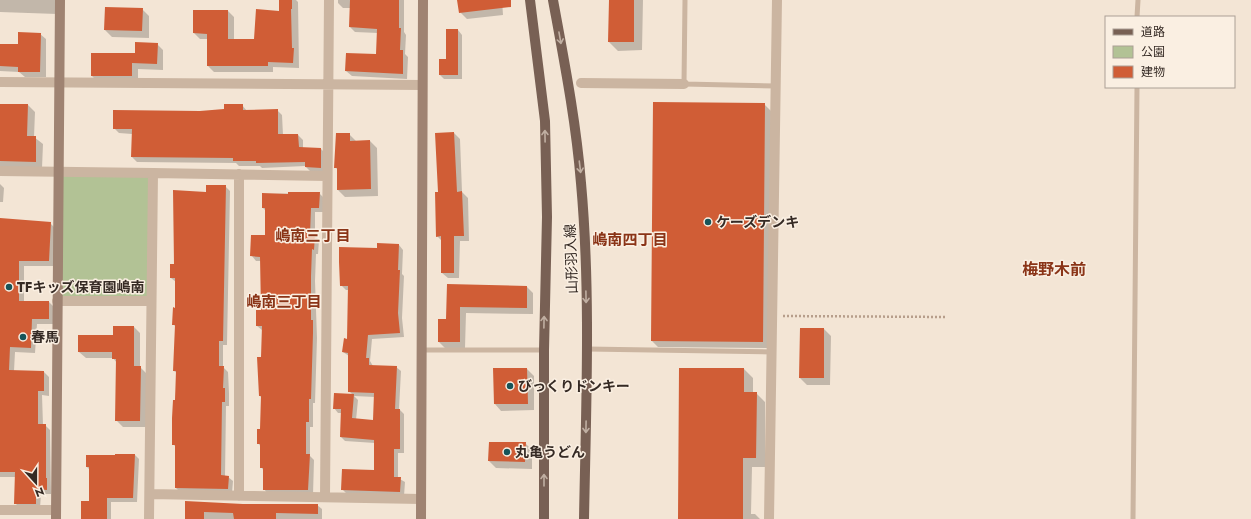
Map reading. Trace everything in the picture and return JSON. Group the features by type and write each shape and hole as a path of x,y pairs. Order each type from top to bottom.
{"main road":[{"name":"山形羽入線","path":"530,0 545,121 546,217 544,519"},
{"name":"山形羽入線","path":"553,0 574,122 581,182 586,274 587,349 584,519"}],"street":[{"path":"0,510 56,514 60,0"},
{"path":"325,497 327,84 329,0"},
{"path":"421,519 423,0"},
{"path":"769,519 777,0"},
{"path":"0,82 422,86"},
{"path":"581,83 684,84"},
{"path":"0,171 327,176"},
{"path":"149,519 153,173"},
{"path":"239,174 239,496"},
{"path":"57,301 151,302"},
{"path":"150,494 421,499"}],"lane":[{"path":"685,0 684,84 776,86"},
{"path":"1137,16 1138,0"},
{"path":"1133,519 1137,88"},
{"path":"587,349 772,352"},
{"path":"421,350 544,350"}],"path":[{"path":"773,316 946,317"}],"green space":[{"path":"58,171 153,173 151,301 57,301"}],"building":[{"path":"279,0 292,0 292,48 294,48 293,63 268,62 268,66 207,66 207,34 193,33 193,10 228,10 228,39 254,39 256,9 279,11"},
{"path":"350,0 399,0 399,28 401,28 400,50 403,50 403,74 345,71 346,53 376,54 377,29 349,27"},
{"path":"457,0 511,0 511,7 459,13"},
{"path":"609,0 634,0 634,42 608,42"},
{"path":"105,7 143,8 142,31 104,30"},
{"path":"446,29 458,29 458,75 439,75 439,59 446,59"},
{"path":"18,32 41,33 40,72 18,72 18,67 0,66 0,44 18,44"},
{"path":"135,42 158,43 157,64 132,63 132,76 91,76 91,53 135,53"},
{"name":"ケーズデンキ","path":"653,102 765,103 763,342 651,341"},
{"path":"0,104 28,104 27,136 36,136 36,162 0,161"},
{"path":"224,104 243,104 243,110 278,109 278,134 298,134 299,147 321,148 321,168 305,167 305,162 256,163 256,161 233,161 233,158 131,157 132,129 113,129 113,110 200,111 224,109"},
{"path":"454,132 457,192 462,191 464,236 454,236 454,273 441,273 441,236 436,237 435,192 438,192 435,133"},
{"path":"336,133 350,133 350,141 370,140 371,189 337,190 337,168 334,168"},
{"path":"206,185 226,185 223,341 219,341 219,366 224,366 223,388 225,388 225,402 222,402 221,475 229,476 228,489 175,488 175,445 172,445 172,418 173,400 175,400 176,371 173,371 175,325 172,325 173,307 175,308 175,278 170,278 170,264 174,264 173,190 206,192"},
{"path":"288,192 320,192 319,208 311,208 310,235 315,235 314,250 312,249 311,276 311,320 313,320 313,333 311,399 309,399 309,422 306,422 306,454 310,454 308,490 263,490 263,468 260,468 260,444 257,444 257,429 260,429 261,396 259,396 257,357 261,357 262,326 256,326 256,310 261,310 260,257 250,256 251,235 265,235 265,208 262,208 262,193 288,194"},
{"path":"0,218 51,222 49,261 19,261 19,301 49,301 49,319 32,319 31,348 10,347 9,370 44,371 44,391 38,391 38,424 46,424 47,490 36,489 36,504 14,504 15,472 0,472"},
{"path":"377,243 399,244 398,270 400,270 398,313 400,333 368,335 366,358 369,358 369,365 397,366 395,409 400,409 400,449 394,449 394,477 401,477 400,492 341,490 342,469 374,470 374,440 340,437 341,409 333,409 334,393 354,394 352,418 373,420 374,393 348,392 348,353 342,352 344,338 347,339 348,286 340,286 339,247 377,248"},
{"path":"447,284 527,286 527,308 460,307 460,342 438,342 438,319 446,319"},
{"path":"113,326 134,326 134,366 141,366 140,421 115,421 116,359 112,359 112,352 78,352 78,335 113,335"},
{"path":"800,328 824,328 824,378 799,378"},
{"name":"びっくりドンキー","path":"493,368 527,368 528,404 494,404"},
{"path":"679,368 744,368 744,392 757,392 756,458 743,458 743,519 678,519"},
{"name":"丸亀うどん","path":"489,442 526,442 525,462 488,461"},
{"path":"135,454 133,498 107,498 107,519 81,519 81,501 89,501 89,467 86,467 86,455"},
{"path":"185,501 243,504 318,504 318,514 276,513 276,519 234,519 233,513 204,512 204,519 185,519"}],"place":[{"name":"ケーズデンキ","path":"708,222"},
{"name":"TFキッズ保育園嶋南","path":"9,287"},
{"name":"春馬","path":"23,337"},
{"name":"びっくりドンキー","path":"510,386"},
{"name":"丸亀うどん","path":"507,452"}],"district":[{"name":"嶋南三丁目","path":"313,236"},
{"name":"嶋南四丁目","path":"630,240"},
{"name":"梅野木前","path":"1054,269"},
{"name":"嶋南三丁目","path":"284,302"}]}
